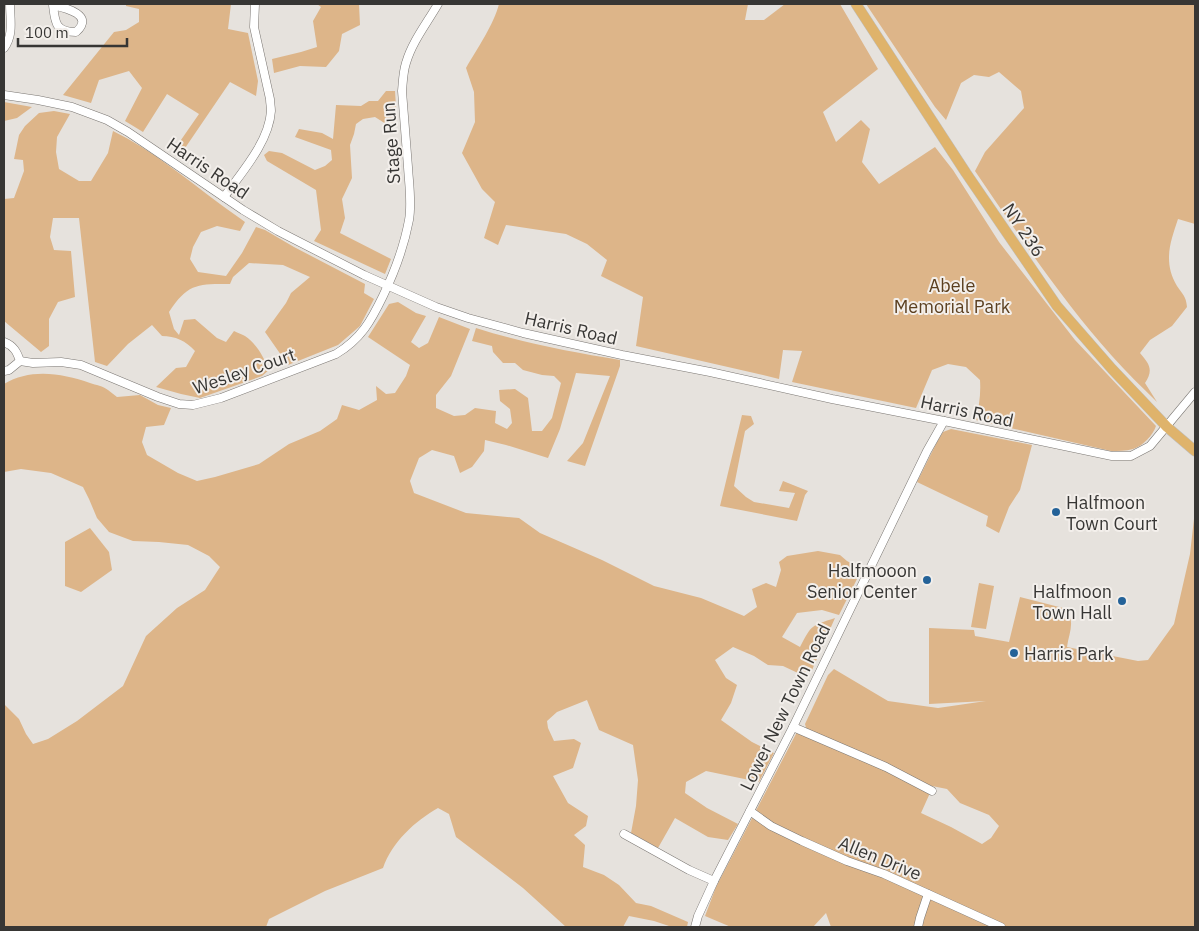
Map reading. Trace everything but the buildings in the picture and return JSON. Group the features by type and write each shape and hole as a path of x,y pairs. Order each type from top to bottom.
{"main road":[{"name":"NY 236","path":"856,4 966,174 1058,306 1112,369 1167,427 1195,451"}],"street":[{"path":"4,48 11,32 10,4"},
{"path":"224,197 263,139 271,110 254,27 255,4"},
{"name":"Stage Run","path":"388,285 402,252 409,218 410,188 402,91 403,76 412,48 438,4"},
{"name":"Harris Road","path":"4,95 72,107 107,120 278,230 436,307 523,333 1112,456 1131,456 1150,446 1195,392"},
{"name":"Wesley Court","path":"20,361 33,363 61,362 81,365 179,404 194,406 221,398 336,354 348,347 358,338 367,325 388,285"},
{"path":"4,342 14,348 20,361 14,368 4,371"},
{"name":"Lower New Town Road","path":"695,927 714,881 793,727 927,451 944,421"},
{"path":"793,727 886,767 932,791"},
{"name":"Allen Drive","path":"750,811 770,826 802,841 847,861 884,874 1000,927"},
{"path":"624,834 689,870 714,881"},
{"path":"918,927 928,894"}],"green space":[{"path":"126,4 231,4 228,29 248,33 258,81 256,96 230,82 181,154 174,150 199,114 167,94 143,132 125,121 142,88 129,71 99,80 91,103 63,95 114,32 126,30 139,22 139,9 126,6"},
{"path":"317,4 359,4 360,25 342,34 339,51 326,67 300,66 274,73 272,59 317,47 313,21 321,7"},
{"name":"Abele Memorial Park","path":"499,4 748,4 745,20 764,20 785,4 840,4 878,69 823,112 836,142 861,120 870,129 862,162 879,184 935,147 953,170 999,242 1075,340 1156,426 1153,433 1137,448 1111,451 976,420 980,400 980,380 966,367 948,364 932,370 916,408 792,382 802,351 783,350 779,379 636,346 643,297 601,276 607,260 587,244 566,234 506,225 498,245 484,238 495,202 482,189 462,153 475,122 474,92 466,68 489,28"},
{"path":"866,4 1195,4 1195,224 1178,219 1169,252 1170,269 1177,286 1185,298 1187,307 1172,326 1150,340 1140,353 1146,360 1150,370 1145,383 1157,402 1117,362 1075,312 1040,266 975,171 985,152 1024,108 1021,91 999,72 989,77 974,75 961,83 946,120 935,107"},
{"path":"386,91 395,91 397,122 386,124 375,117 363,119 356,124 350,145 352,178 342,199 345,218 340,233 391,259 385,274 314,241 321,230 316,190 267,161 264,155 269,151 282,153 315,170 325,166 332,160 331,150 295,137 299,129 322,133 333,139 336,105 361,106 369,101 378,101"},
{"path":"4,102 32,107 17,118 4,121"},
{"path":"54,111 70,114 57,137 56,152 59,169 79,181 91,181 108,153 113,131 155,156 245,222 240,231 217,226 201,232 193,247 190,259 198,272 226,276 242,253 256,227 265,230 365,284 364,293 374,299 360,326 338,345 288,365 265,332 291,293 310,277 283,265 249,263 233,277 230,284 202,285 188,290 169,312 174,329 179,335 184,320 195,319 217,338 226,342 234,331 244,335 257,347 269,370 262,376 200,398 156,387 176,368 186,367 195,351 188,344 180,340 162,336 152,325 128,344 107,366 95,362 79,218 53,218 50,237 54,250 71,251 75,297 58,302 49,319 49,346 41,352 4,321 4,199 14,198 24,171 23,160 14,159 19,135 25,126 39,113"},
{"path":"398,302 416,313 426,316 411,342 419,348 428,343 439,317 470,329 451,376 436,395 436,408 454,416 465,415 475,408 496,411 495,423 507,429 512,423 510,409 500,401 499,390 515,389 528,398 532,431 542,431 552,418 561,383 554,376 523,370 515,363 503,363 493,352 492,346 472,341 476,328 547,347 620,360 620,366 585,466 567,461 583,443 610,376 576,373 560,429 548,458 485,440 484,451 472,467 460,473 454,456 432,450 419,458 410,481 414,493 466,513 519,518 540,533 602,560 654,586 701,598 744,616 757,607 752,589 766,583 776,587 781,570 779,562 787,556 818,551 840,555 862,569 839,615 822,610 797,613 782,637 800,647 813,627 835,618 812,670 800,674 783,666 768,665 754,656 733,647 715,660 726,678 737,685 731,703 721,720 752,742 774,753 759,782 706,771 686,782 685,793 707,808 738,824 728,840 708,837 675,818 658,848 631,833 638,780 633,745 599,730 587,700 557,712 547,721 554,741 574,739 581,743 573,768 553,776 568,803 588,816 586,826 574,835 585,845 583,867 604,875 619,885 636,903 651,906 688,922 687,927 672,927 629,916 623,927 566,927 523,888 456,837 449,814 438,808 405,833 392,849 383,868 325,891 269,919 266,927 4,927 4,704 19,719 33,744 48,739 77,721 123,686 146,636 177,608 205,590 220,567 209,556 188,545 133,541 109,532 97,518 83,487 51,473 21,469 4,472 4,384 14,379 35,374 57,375 102,387 117,397 140,395 158,405 171,408 164,425 146,427 142,442 147,455 178,473 197,481 259,464 289,444 320,431 337,419 342,405 359,410 377,400 376,386 386,394 395,393 406,376 410,365 368,337 389,304"},
{"path":"742,415 751,416 754,424 745,431 734,486 754,502 789,508 795,493 779,491 783,481 808,491 797,521 720,506"},
{"path":"951,429 1032,445 1020,490 1009,507 999,533 986,526 988,516 917,482 943,432"},
{"path":"1195,510 1195,927 922,927 925,915 915,927 831,927 826,913 813,927 731,927 705,916 716,887 797,732 881,767 930,793 921,813 982,844 991,838 999,826 989,815 960,803 947,789 927,785 807,731 805,724 828,675 834,669 888,701 938,708 986,701 929,704 929,628 974,630 975,636 1009,642 1020,597 1063,608 1067,612 1070,617 1071,626 1067,647 1138,661 1148,660 1174,624 1190,554"},
{"path":"90,528 109,552 112,570 81,592 65,586 65,542"},
{"path":"979,583 994,586 986,629 971,627"}],"place":[{"name":"Halfmoon Town Court","path":"1056,512"},
{"name":"Halfmooon Senior Center","path":"927,580"},
{"name":"Halfmoon Town Hall","path":"1122,601"},
{"name":"Harris Park","path":"1014,653"}]}
